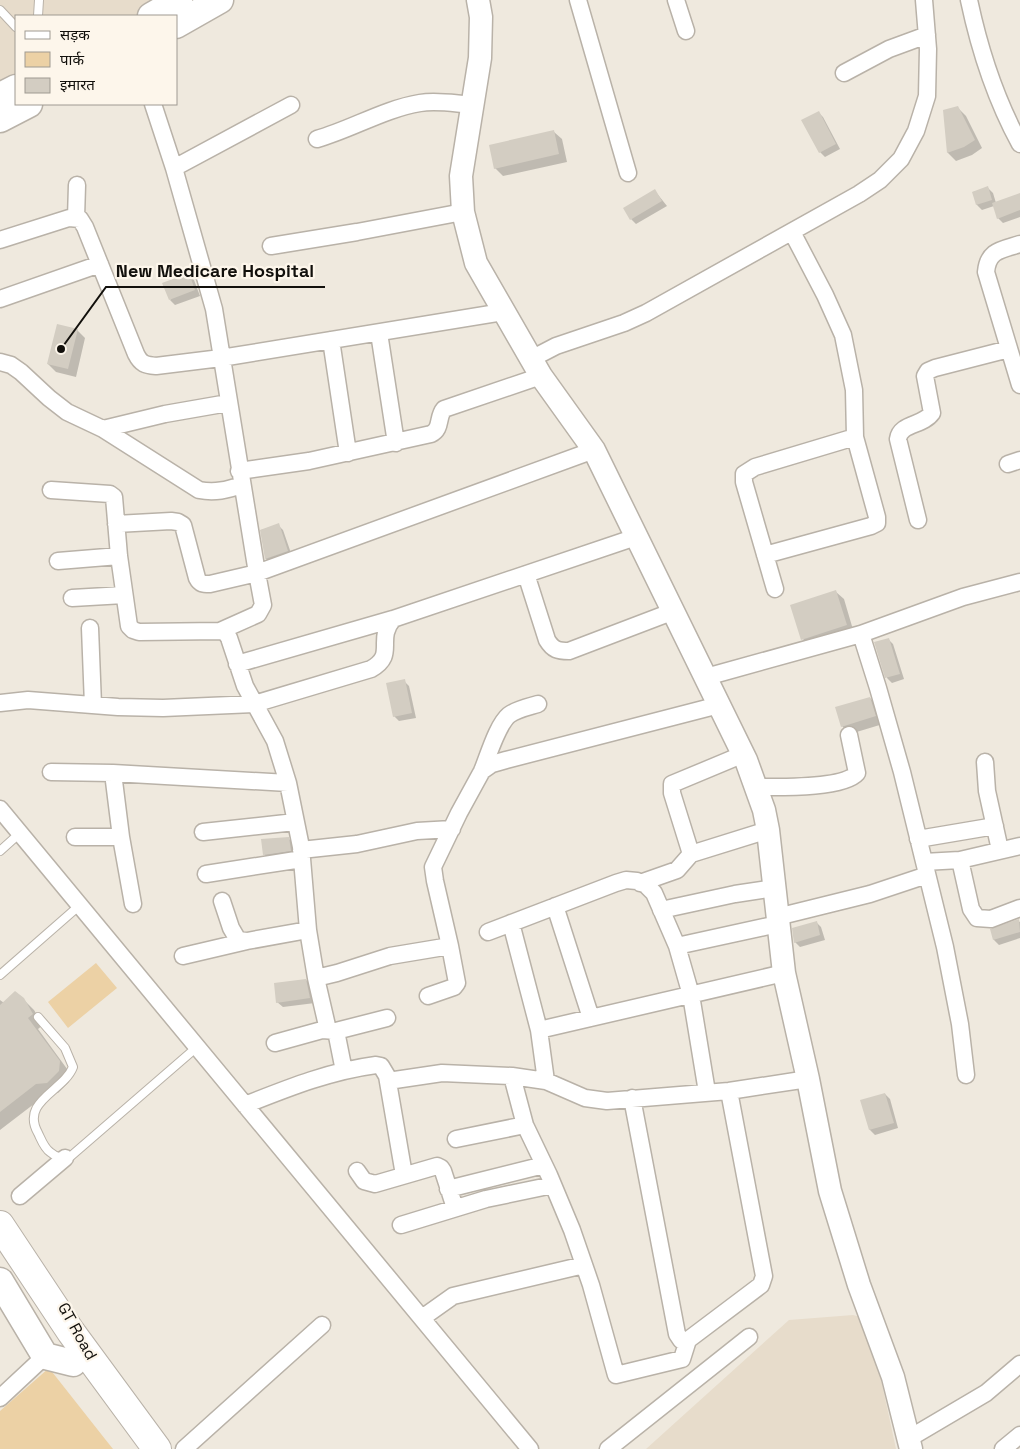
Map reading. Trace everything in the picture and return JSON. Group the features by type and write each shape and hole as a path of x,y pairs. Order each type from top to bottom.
{"highway":[{"path":"0,1226 58,1343"},
{"path":"0,1255 58,1343 80,1359"},
{"name":"GT Road","path":"80,1359 138,1449"},
{"name":"GT Road","path":"80,1359 157,1449"}],"main road":[{"path":"153,15 179,0"},
{"path":"178,24 220,0"},
{"path":"0,96 15,88"},
{"path":"0,119 27,105"},
{"name":"GT Road","path":"0,1212 78,1325 80,1359"},
{"path":"0,1281 58,1343"},
{"name":"GT Road","path":"58,1343 80,1359"}],"street":[{"path":"478,0 481,18 480,58 474,105 461,176 463,212 476,263 536,368 594,450 744,754 764,810 768,830 784,973 808,1079 830,1191 859,1285 893,1377 909,1444 986,1393 1020,1364"},
{"path":"578,0 628,174"},
{"path":"676,0 686,31"},
{"path":"0,362 11,365 21,372 48,398 67,412 103,430 199,490 210,492 222,491 241,478 396,443 435,432 440,422 440,415 444,409 536,368 569,340 605,330 631,320 792,232 880,180 901,160 916,131 927,96 927,34 924,0"},
{"path":"969,0 986,70 1020,144"},
{"path":"844,72 895,46 927,34"},
{"path":"317,139 420,102 474,105"},
{"path":"154,105 214,309 228,403 263,605 258,614 220,631"},
{"path":"174,168 291,105"},
{"path":"76,218 77,185"},
{"path":"271,246 463,212"},
{"path":"0,240 69,218 80,219 85,227 140,362 147,366 221,358 503,312"},
{"path":"765,555 877,523 855,437 854,390 843,335 825,295 792,232"},
{"path":"1020,244 994,254 987,261 986,266 986,272 1020,385"},
{"path":"0,299 100,264"},
{"path":"379,333 396,443"},
{"path":"331,340 348,453"},
{"path":"918,520 898,439 902,430 924,421 932,413 925,376 928,371 935,368 1009,349"},
{"path":"103,430 164,414 228,403"},
{"path":"775,589 744,482 744,474 755,467 855,437"},
{"path":"116,524 172,521 183,525 197,578 203,584 210,584 257,573 594,450"},
{"path":"51,490 110,494 114,497 124,595 129,626 133,630 139,632 220,631 226,633 230,638 245,686 275,741 288,783 302,855 308,930 316,978 344,1070"},
{"path":"237,664 393,619 636,537"},
{"path":"58,561 119,556"},
{"path":"526,574 547,640 554,650 569,651 674,611"},
{"path":"706,677 861,634 963,597 1020,582"},
{"path":"72,598 124,595"},
{"path":"0,703 28,700 163,708 254,704 370,669 380,663 385,654 384,638 386,627 393,619"},
{"path":"90,628 93,705"},
{"path":"861,634 881,697 945,947 960,1024 966,1075"},
{"path":"428,996 454,988 457,983 434,881 433,867 482,772 502,723 508,716 518,710 538,704"},
{"path":"482,772 492,764 506,760 720,705"},
{"path":"756,787 808,786 844,781 853,777 857,773 857,766 849,735"},
{"path":"691,854 672,793 672,784 744,754"},
{"path":"985,762 987,791 1000,850"},
{"path":"51,772 113,773 288,783"},
{"path":"113,773 121,837 133,904"},
{"path":"0,809 530,1449"},
{"path":"203,832 295,822"},
{"path":"918,838 995,826"},
{"path":"206,874 417,832 452,829"},
{"path":"640,883 676,870 691,854 768,830"},
{"path":"74,837 121,837"},
{"path":"677,946 870,894 925,869 1020,846"},
{"path":"960,860 971,909 977,918 990,919 1020,908"},
{"path":"488,932 616,882 626,880 646,885 654,893 677,946 691,995 707,1092"},
{"path":"662,910 735,894 775,888"},
{"path":"222,901 235,937 238,940 247,941"},
{"path":"555,906 591,1018"},
{"path":"511,923 539,1030 546,1082"},
{"path":"183,956 247,941 308,930"},
{"path":"316,978 390,956 450,946"},
{"path":"539,1030 784,973"},
{"path":"275,1043 387,1018"},
{"path":"245,1105 291,1087 344,1070 376,1065 381,1066 385,1070 388,1081 404,1176"},
{"path":"388,1081 442,1073 512,1076 546,1082 585,1098 607,1101 729,1091 808,1079"},
{"path":"512,1076 525,1125 572,1230 616,1375 682,1359 688,1340 760,1285 764,1276 729,1091"},
{"path":"632,1098 678,1334 681,1340 688,1340"},
{"path":"456,1139 525,1125"},
{"path":"20,1196 65,1158"},
{"path":"448,1189 544,1165"},
{"path":"357,1171 364,1181 375,1184 437,1166 443,1171 455,1208"},
{"path":"401,1225 486,1199 553,1185"},
{"path":"422,1318 453,1296 584,1265"},
{"path":"184,1449 322,1325"},
{"path":"608,1449 749,1337"},
{"path":"0,1398 58,1343"},
{"path":"1003,1449 1020,1435"}],"lane":[{"path":"38,15 39,0"},
{"path":"0,10 15,26"},
{"path":"0,851 20,833"},
{"path":"0,975 80,905"},
{"path":"38,1017 65,1048 73,1067 70,1075 41,1101 34,1112 33,1124 47,1150 56,1158 71,1156 197,1047"}],"shaded area":[{"path":"0,0 170,0 144,15 15,15 15,90 0,99"},
{"path":"853,1315 868,1319 896,1449 646,1449 789,1320"}],"green space":[{"path":"96,963 117,988 68,1028 48,1002"},
{"path":"49,1368 113,1449 0,1449 0,1411"}],"building":[{"path":"958,106 975,140 964,147 947,153 943,110"},
{"path":"819,111 836,144 819,153 801,120"},
{"path":"554,130 559,154 494,169 489,145"},
{"path":"988,186 992,200 976,205 972,192"},
{"path":"655,189 662,201 630,220 623,208"},
{"path":"1020,193 1020,210 997,219 992,203"},
{"path":"189,273 195,290 169,300 162,283"},
{"path":"57,324 78,329 68,369 47,364"},
{"path":"279,523 288,551 265,559 260,530"},
{"path":"836,590 847,625 801,640 790,605"},
{"path":"889,638 900,674 885,678 874,642"},
{"path":"405,679 412,713 393,717 386,683"},
{"path":"870,697 876,716 841,727 835,707"},
{"path":"289,837 291,851 263,855 261,839"},
{"path":"1019,919 1020,932 993,940 990,929"},
{"path":"817,921 820,935 794,943 792,928"},
{"path":"306,979 310,998 276,1003 274,983"},
{"path":"15,991 24,998 33,1014 28,1018 60,1061 59,1071 47,1083 36,1084 0,1112 0,1005"},
{"path":"885,1093 894,1123 869,1130 860,1100"}],"place":[{"name":"New Medicare Hospital","path":"61,349"}]}
